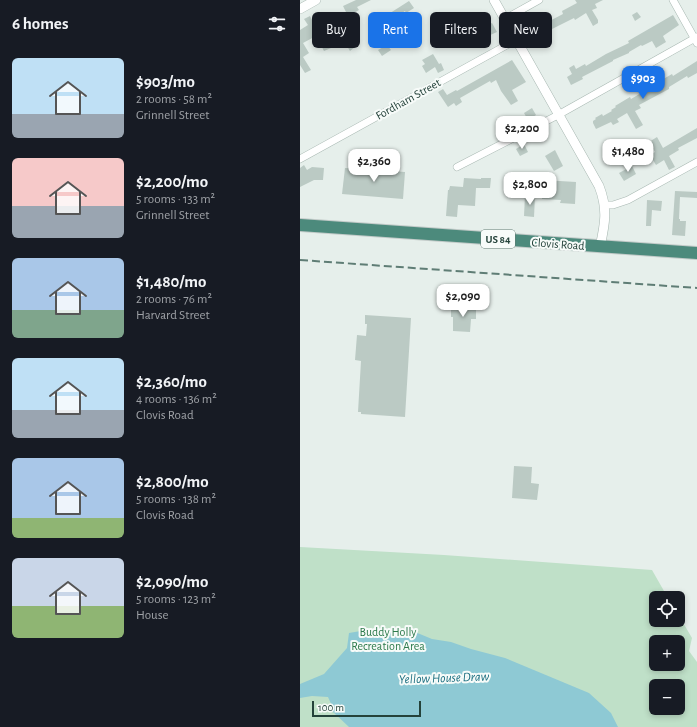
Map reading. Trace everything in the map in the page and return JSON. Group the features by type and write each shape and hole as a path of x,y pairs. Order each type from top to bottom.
{"highway":[{"name":"Clovis Road","path":"300,226 697,253"}],"street":[{"path":"300,8 316,0"},
{"path":"494,0 501,12"},
{"path":"518,12 539,0"},
{"path":"458,168 696,40 673,0"},
{"name":"Fordham Street","path":"300,159 501,48"},
{"path":"520,48 599,186 605,205 605,216 600,247"},
{"path":"605,205 613,205 628,200 697,162"}],"green space":[{"name":"Buddy Holly Recreation Area","path":"300,547 444,555 652,570 664,591 649,591 649,627 685,626 692,638 689,651 697,662 697,727 300,727"}],"water":[{"name":"Yellow House Draw","path":"378,628 415,632 432,639 451,642 505,658 589,693 611,713 618,727 349,727 332,711 332,706 328,697 312,696 300,698 300,684 324,674 347,648 349,633"}],"building":[{"path":"356,0 371,0 357,7 359,10 355,12 346,12 343,6"},
{"path":"575,0 603,0 595,4 597,8 592,10 598,20 598,23 593,26 586,13 575,20 574,18 552,29 552,20 563,14 562,11 577,3"},
{"path":"409,1 414,8 408,12 392,12"},
{"path":"637,12 641,17 635,21 632,15"},
{"path":"673,15 679,25 663,36 666,42 656,48 652,41 642,46 641,45 629,53 582,77 583,79 571,85 567,77 572,74 569,68 574,65 576,69 585,64 586,66 629,43 628,41"},
{"path":"310,16 312,20 312,38 303,43 309,53 303,57 311,70 305,73 300,65 300,30 308,25 304,19"},
{"path":"491,23 497,32 491,35"},
{"path":"322,48 331,48 324,51"},
{"path":"382,48 389,48 391,50 382,56 378,50"},
{"path":"433,54 439,64 441,63 444,70 438,73 435,67 426,73 422,66 425,64 422,60"},
{"path":"512,60 526,82 512,90 518,101 511,105 501,91 496,80 491,83 490,81 460,98 462,102 456,106 454,103 448,107 438,92 443,89 447,95 456,90 457,91"},
{"path":"697,61 697,73 688,78 687,76 669,87 669,89 639,105 641,108 635,111 643,125 636,129 627,113 617,119 619,122 613,125 611,122 596,129 593,123 596,119 595,118 612,111 611,110 616,107 615,106 630,97 631,99 672,74 673,76"},
{"path":"532,108 536,115 528,120 524,113"},
{"path":"512,121 514,126 507,131 504,125"},
{"path":"697,128 697,138 678,148 679,150 669,156 675,167 669,170 664,160 656,165 650,155 655,152 649,142 657,137 663,148"},
{"path":"524,144 528,152 520,156 516,149"},
{"path":"555,150 563,166 554,171 545,156"},
{"path":"304,165 307,170 312,167 324,168 323,180 314,180 300,187 300,168"},
{"path":"632,166 636,174 624,181 619,173"},
{"path":"345,168 405,172 403,199 342,194"},
{"path":"464,178 491,178 490,188 476,188 475,206 458,205 457,217 446,216 448,190 450,186 463,187"},
{"path":"543,180 576,182 575,204 560,203 561,200 542,199"},
{"path":"675,191 697,192 697,198 680,197 679,219 680,221 686,221 685,236 672,235"},
{"path":"525,195 535,196 534,217 524,216"},
{"path":"647,200 662,201 661,211 652,210 651,226 646,226"},
{"path":"451,306 476,307 476,319 471,319 470,332 453,331"},
{"path":"365,315 411,318 405,417 361,414 361,412 358,412 361,361 355,360 357,335 366,336 367,324 365,324"},
{"path":"514,466 532,467 531,483 539,484 537,500 512,498"}],"railway":[{"path":"300,260 697,288"}]}
